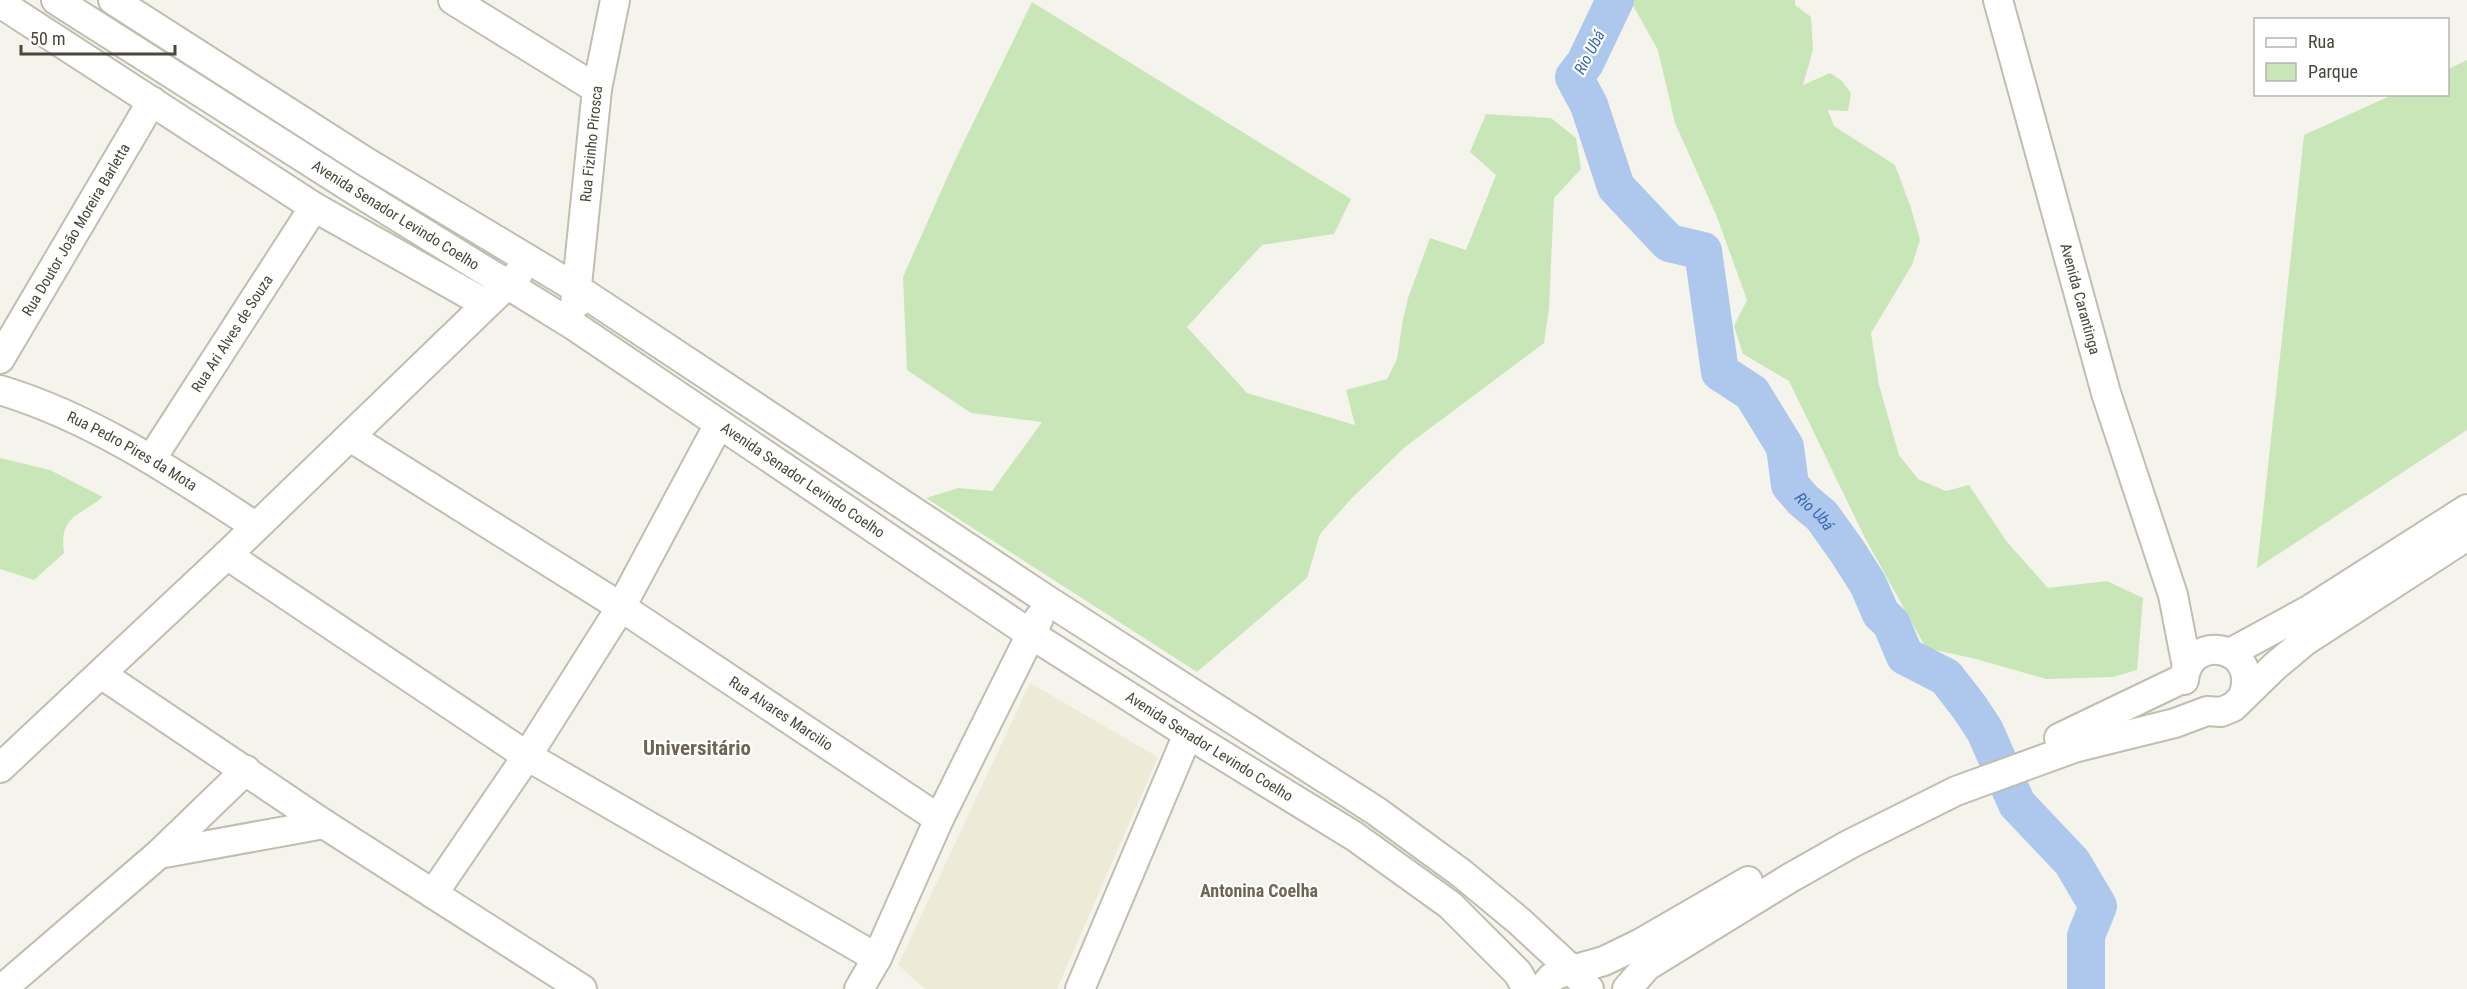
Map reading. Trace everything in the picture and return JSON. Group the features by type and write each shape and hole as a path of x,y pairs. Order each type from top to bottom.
{"street":[{"name":"Avenida Senador Levindo Coelho","path":"56,0 496,294 573,325 1032,635 1353,836 1450,905 1518,973 1527,989"},
{"path":"113,0 366,162 576,288 1047,600 1376,810 1461,873 1581,979"},
{"path":"453,0 597,88"},
{"name":"Rua Fizinho Pirosca","path":"573,325 597,88 615,0"},
{"name":"Avenida Carantinga","path":"1998,0 2106,393 2173,595 2186,673"},
{"path":"1,6 152,100 314,207 496,294"},
{"name":"Rua Doutor João Moreira Barletta","path":"0,359 152,100"},
{"name":"Rua Ari Alves de Souza","path":"152,458 314,207"},
{"path":"0,768 227,555 531,262"},
{"name":"Rua Pedro Pires da Mota","path":"0,390 42,402 152,458 255,526"},
{"path":"433,894 526,756 621,607 719,424"},
{"name":"Rua Alvares Marcilio","path":"350,437 621,607 939,819"},
{"path":"1542,989 1551,978 1581,979 1604,961 1639,944 1842,827 2041,753 2186,673 2202,653 2226,651 2309,610 2467,509"},
{"path":"2186,673 2186,692 2194,704 2207,711 2221,712 2233,707 2305,641 2467,536"},
{"path":"227,555 526,756 877,958"},
{"name":"Avenida Carantinga","path":"2173,595 2226,651"},
{"path":"858,989 877,958 939,819 1032,635 1047,600"},
{"path":"2226,651 2240,661 2246,672 2247,685 2243,697"},
{"path":"101,674 324,824 582,989"},
{"path":"2041,753 2074,748 2175,723 2207,711"},
{"path":"1080,989 1188,734"},
{"path":"2,989 159,854 246,771"},
{"path":"1627,989 1647,966 1790,878 1954,785"},
{"path":"159,854 324,824"}],"shaded area":[{"path":"1030,683 1158,757 1057,989 925,989 898,965"}],"green space":[{"path":"1630,0 1795,0 1795,5 1811,17 1813,50 1803,85 1830,73 1842,81 1851,93 1848,111 1828,110 1834,126 1895,165 1920,240 1912,265 1871,333 1879,385 1899,455 1918,479 1946,491 1969,485 2007,542 2048,588 2107,581 2143,598 2137,670 2113,677 2046,679 1976,659 1926,648 1864,536 1789,381 1743,354 1734,326 1747,300 1717,217 1675,123 1658,50"},
{"path":"1032,2 1351,199 1334,234 1262,245 1187,327 1247,393 1355,425 1346,390 1387,379 1397,359 1408,298 1430,238 1466,250 1496,175 1470,152 1486,114 1551,118 1576,138 1581,169 1554,198 1549,309 1544,343 1405,447 1351,499 1320,534 1307,578 1197,672 926,498 958,488 992,491 1042,422 971,413 907,370 903,277 955,160"},
{"path":"2467,60 2467,430 2257,568 2304,135 2390,96 2449,96 2449,69"},
{"path":"0,458 50,470 103,497 72,519 64,531 64,553 34,580 0,569"}],"waterway":[{"name":"Rio Ubá","path":"1615,0 1585,63 1574,77 1589,105 1616,187 1669,243 1703,251 1720,372 1752,393 1785,447 1790,485 1822,516 1847,551 1868,584 1881,614 1891,623 1905,656 1946,677 1970,708 1985,731 2017,804 2072,862 2098,906 2086,936 2086,989"}],"district":[{"name":"Universitário","path":"697,748"},
{"name":"Antonina Coelha","path":"1259,891"}]}
